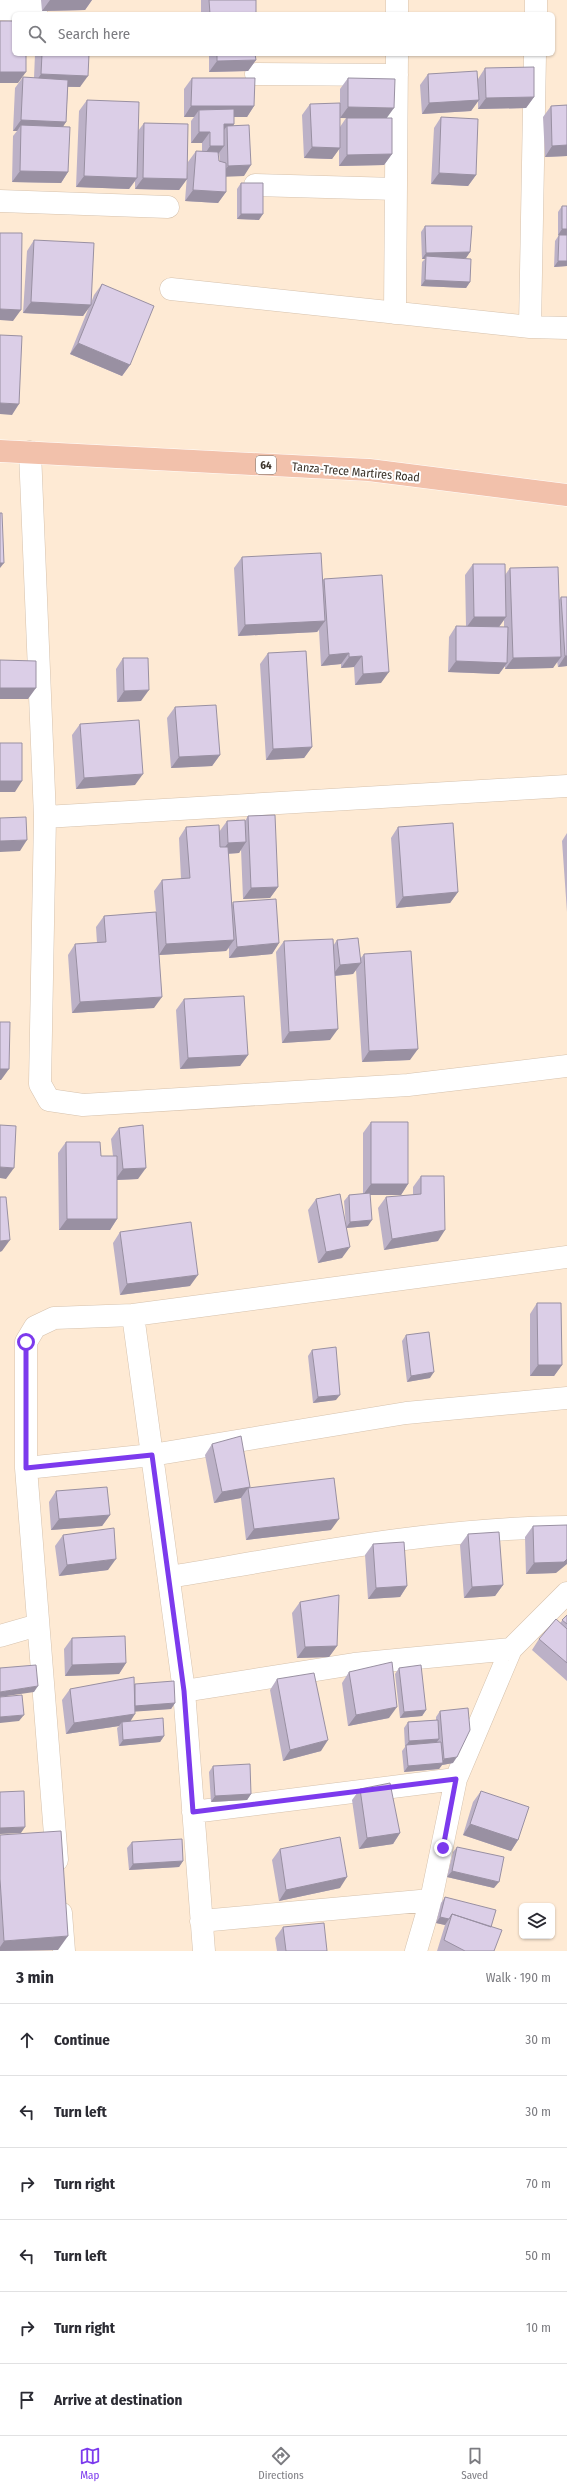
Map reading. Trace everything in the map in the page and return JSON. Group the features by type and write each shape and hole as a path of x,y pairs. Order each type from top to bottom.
{"main road":[{"name":"Tanza-Trece Martires Road","path":"0,451 369,470 567,495"}],"street":[{"path":"0,8 36,11 36,0"},
{"path":"397,0 397,12"},
{"path":"536,0 536,12"},
{"path":"530,327 535,56"},
{"path":"256,74 397,64 395,313"},
{"path":"255,186 396,189"},
{"path":"0,201 168,207"},
{"path":"171,289 530,327 567,328"},
{"path":"30,452 46,817 40,1084 49,1100 83,1104 408,1085 567,1066"},
{"path":"46,817 567,786"},
{"path":"64,1951 26,1468 26,1342 35,1328 54,1318 133,1315 567,1257"},
{"path":"133,1315 170,1577 184,1691 204,1951"},
{"path":"26,1468 152,1455 406,1413 567,1398"},
{"path":"170,1577 362,1546 513,1527 567,1527"},
{"path":"416,1951 431,1900 456,1779 511,1649 567,1593"},
{"path":"0,1636 38,1625"},
{"path":"184,1691 354,1664 511,1649"},
{"path":"193,1812 456,1779"},
{"path":"201,1921 431,1900"}],"building":[{"path":"209,0 256,0 256,12 210,12"},
{"path":"0,21 12,21 12,56 26,56 26,72 0,72"},
{"path":"42,56 89,56 88,76 41,74"},
{"path":"217,56 255,56 256,60 217,61"},
{"path":"534,67 534,97 486,98 485,68"},
{"path":"477,71 479,100 429,103 428,74"},
{"path":"23,77 68,80 66,122 21,120"},
{"path":"192,78 255,78 254,106 191,106"},
{"path":"348,78 395,79 394,108 348,107"},
{"path":"87,100 139,102 137,178 84,176"},
{"path":"340,103 340,148 312,147 310,104"},
{"path":"567,105 567,145 552,146 551,106"},
{"path":"234,109 234,124 224,124 224,146 210,146 210,132 199,132 199,110"},
{"path":"441,117 478,119 476,175 439,173"},
{"path":"347,118 392,118 392,154 347,155"},
{"path":"144,123 188,124 187,179 143,178"},
{"path":"21,125 70,127 68,172 20,171"},
{"path":"249,125 251,165 228,166 227,126"},
{"path":"196,151 218,152 219,161 226,163 226,192 193,190"},
{"path":"241,183 263,183 263,214 241,214"},
{"path":"562,206 567,206 567,229 562,229"},
{"path":"425,226 472,226 470,252 426,253"},
{"path":"0,233 22,233 21,310 0,309"},
{"path":"559,235 567,235 567,261 558,261"},
{"path":"34,240 94,243 91,305 31,302"},
{"path":"426,256 471,259 470,282 425,280"},
{"path":"102,284 154,306 130,365 78,343"},
{"path":"0,335 22,336 19,404 0,403"},
{"path":"0,513 2,513 4,563 0,563"},
{"path":"321,553 325,621 245,625 242,557"},
{"path":"473,564 505,564 506,617 474,617"},
{"path":"558,567 561,657 513,658 510,568"},
{"path":"382,575 389,672 363,674 362,656 349,657 349,653 329,655 324,579"},
{"path":"561,597 567,597 567,656 565,656"},
{"path":"456,626 508,627 507,663 456,661"},
{"path":"306,651 312,747 273,749 268,653"},
{"path":"123,658 148,658 149,690 124,691"},
{"path":"0,660 36,661 36,688 0,688"},
{"path":"216,705 220,755 179,757 175,707"},
{"path":"139,720 143,774 84,778 80,724"},
{"path":"0,743 22,743 22,781 0,781"},
{"path":"275,815 278,887 251,888 248,816"},
{"path":"26,817 27,840 0,841 0,818"},
{"path":"245,820 246,842 228,843 227,821"},
{"path":"453,823 458,892 403,897 398,827"},
{"path":"219,825 220,847 228,847 234,940 166,944 162,880 190,878 186,827"},
{"path":"276,899 279,943 237,947 233,902"},
{"path":"156,912 162,997 80,1002 75,944 106,942 104,916"},
{"path":"358,938 361,963 340,965 337,940"},
{"path":"333,939 338,1029 289,1032 284,941"},
{"path":"411,951 418,1049 369,1051 364,954"},
{"path":"244,996 248,1055 188,1058 184,999"},
{"path":"0,1022 10,1022 9,1069 0,1069"},
{"path":"371,1122 408,1122 408,1184 371,1184"},
{"path":"0,1125 16,1126 14,1168 0,1167"},
{"path":"143,1125 146,1168 123,1169 119,1128"},
{"path":"66,1142 100,1142 101,1156 117,1156 117,1219 67,1219"},
{"path":"421,1176 444,1176 445,1230 392,1239 386,1197 421,1194"},
{"path":"370,1193 372,1220 350,1222 349,1195"},
{"path":"340,1194 350,1247 326,1252 316,1199"},
{"path":"0,1197 6,1197 10,1240 0,1241"},
{"path":"191,1222 198,1275 127,1284 120,1232"},
{"path":"537,1303 561,1303 562,1365 538,1365"},
{"path":"429,1332 434,1372 411,1376 406,1335"},
{"path":"336,1347 340,1395 318,1397 312,1350"},
{"path":"241,1436 250,1487 222,1492 212,1444"},
{"path":"334,1478 339,1519 254,1529 248,1488"},
{"path":"107,1487 110,1515 59,1519 56,1491"},
{"path":"567,1525 567,1559 564,1562 534,1563 533,1526"},
{"path":"114,1528 116,1559 67,1565 63,1535"},
{"path":"499,1532 503,1585 472,1587 468,1534"},
{"path":"404,1542 407,1586 376,1588 373,1544"},
{"path":"339,1595 337,1646 305,1647 300,1602"},
{"path":"567,1615 567,1624 562,1620"},
{"path":"556,1619 567,1629 567,1663 539,1639"},
{"path":"125,1636 126,1663 72,1665 72,1638"},
{"path":"392,1662 397,1707 356,1715 349,1672"},
{"path":"36,1665 38,1686 0,1692 0,1668"},
{"path":"421,1665 426,1710 404,1712 399,1668"},
{"path":"314,1673 328,1740 290,1750 277,1679"},
{"path":"134,1677 135,1714 74,1723 70,1689"},
{"path":"174,1681 175,1703 135,1706 135,1684"},
{"path":"22,1695 24,1715 0,1717 0,1697"},
{"path":"468,1708 470,1730 457,1757 444,1759 440,1711"},
{"path":"163,1718 164,1736 123,1740 122,1722"},
{"path":"438,1720 439,1739 409,1741 408,1722"},
{"path":"441,1742 443,1763 408,1766 406,1745"},
{"path":"250,1764 251,1794 215,1796 213,1766"},
{"path":"390,1783 400,1833 367,1838 360,1789"},
{"path":"24,1791 25,1827 0,1828 0,1792"},
{"path":"481,1791 529,1807 518,1840 470,1824"},
{"path":"61,1831 68,1936 4,1941 0,1879 0,1835"},
{"path":"340,1837 347,1877 286,1890 280,1849"},
{"path":"182,1839 183,1861 133,1864 132,1842"},
{"path":"457,1847 504,1857 499,1882 452,1871"},
{"path":"445,1897 496,1910 491,1927 452,1914 449,1919 440,1917"},
{"path":"452,1914 502,1930 494,1951 465,1951 444,1940"},
{"path":"324,1923 327,1951 286,1951 283,1927"}],"route":[{"path":"26,1342 26,1468 152,1455 170,1577 184,1691 193,1812 456,1779 443,1848"}]}
